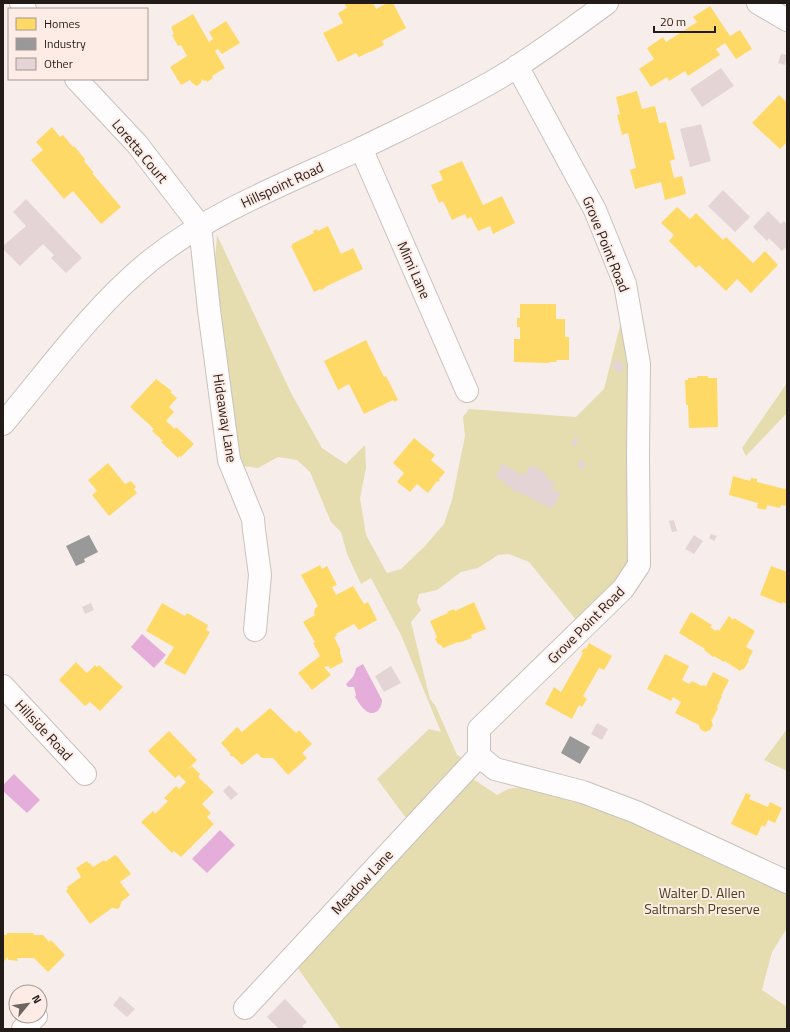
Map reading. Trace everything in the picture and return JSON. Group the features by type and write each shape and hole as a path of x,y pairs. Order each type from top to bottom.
{"street":[{"name":"Hillspoint Road","path":"3,424 69,344 103,306 151,260 200,226 240,205 361,148 468,95 517,66 607,3"},
{"path":"758,3 787,20"},
{"name":"Grove Point Road","path":"479,756 479,729 623,589 639,565 639,364 625,284 595,210 517,66"},
{"name":"Loretta Court","path":"77,80 137,144 200,226"},
{"name":"Mimi Lane","path":"361,148 467,391"},
{"name":"Hideaway Lane","path":"200,226 209,310 229,460 252,519 254,530 260,575 255,630"},
{"name":"Hillside Road","path":"3,686 85,774"},
{"path":"479,756 495,769 583,792 636,812 787,882"},
{"name":"Meadow Lane","path":"245,1008 479,756"}],"green space":[{"name":"Walter D. Allen Saltmarsh Preserve","path":"217,235 291,393 322,448 346,464 365,445 366,468 360,498 366,535 387,573 401,569 425,546 444,524 452,500 465,436 463,417 469,409 576,417 604,389 623,314 631,375 629,567 621,582 577,621 529,562 509,554 498,555 478,568 461,572 437,590 419,594 417,602 421,610 411,622 430,699 435,705 457,755 462,758 461,767 470,777 497,795 508,789 540,784 582,797 787,892 787,928 772,952 762,990 787,1007 787,1029 341,1029 297,967 418,834 377,779 429,729 441,732 401,635 371,578 361,584 347,554 341,532 331,522 310,472 297,460 278,457 258,468 237,465 212,297"},
{"path":"787,383 787,415 785,415 746,456 742,448"},
{"path":"787,729 787,771 764,760"}],"shaded area":[{"path":"142,634 166,655 154,668 131,647"},
{"path":"363,664 382,700 381,706 374,713 368,712 361,706 355,697 354,687 348,687 346,684 354,675 356,668"},
{"path":"14,774 40,800 27,813 3,791 3,785"},
{"path":"220,830 235,845 207,873 192,859"}],"building: Homes":[{"path":"344,3 373,3 376,9 387,3 393,3 406,28 382,41 384,45 370,52 359,57 356,53 338,62 323,33 343,23 338,13 347,8"},
{"path":"710,6 730,36 740,30 752,49 736,59 725,43 716,49 720,55 688,76 685,71 669,81 667,77 651,87 639,69 654,59 647,48 663,37 666,42 697,22 693,17"},
{"path":"193,14 209,42 213,39 209,32 226,21 240,43 222,54 218,49 215,51 225,68 212,76 213,78 207,82 206,80 204,81 202,79 201,83 197,86 190,80 181,85 170,67 187,56 181,45 178,46 172,35 174,34 171,27"},
{"path":"637,91 642,109 655,106 659,123 666,122 675,159 670,161 674,178 682,176 686,194 665,200 661,182 635,189 630,170 636,168 628,133 622,135 617,115 620,114 616,97"},
{"path":"779,95 787,102 787,144 786,143 780,149 752,123"},
{"path":"52,127 60,137 63,135 73,147 74,146 94,173 92,173 121,207 101,224 73,191 64,199 31,160 43,150 36,142"},
{"path":"462,161 483,205 502,196 515,223 493,234 490,226 478,231 471,217 467,219 465,214 452,220 443,201 439,203 431,185 443,180 439,171"},
{"path":"677,207 690,219 696,213 723,240 726,237 753,263 765,251 778,265 751,293 737,279 726,291 699,265 696,268 669,241 674,235 661,223"},
{"path":"328,226 341,254 353,248 363,269 314,292 291,246 292,244 314,233 313,231 317,229 318,231"},
{"path":"520,304 556,304 556,319 565,319 565,337 569,337 569,360 557,360 556,362 549,363 514,362 514,339 520,339 520,327 517,327 517,318 520,318"},
{"path":"366,340 384,377 386,376 398,400 394,402 393,400 364,414 349,384 338,390 324,361"},
{"path":"697,376 717,378 718,427 689,428 685,380 688,380 688,378 697,378"},
{"path":"156,379 172,391 170,392 177,398 169,407 174,412 166,421 175,429 176,427 194,444 181,457 179,456 178,458 161,442 163,441 152,431 154,429 130,407"},
{"path":"414,438 435,455 431,460 445,472 428,493 417,484 410,492 397,482 404,473 393,463"},
{"path":"108,463 125,484 131,481 136,487 134,489 137,493 109,516 92,495 97,491 88,480"},
{"path":"733,476 750,481 751,478 757,479 757,482 785,489 787,485 787,506 781,505 780,508 767,505 766,510 757,508 758,503 729,495"},
{"path":"320,565 322,569 327,566 337,585 332,587 336,595 353,586 364,604 368,602 377,620 359,630 354,624 336,634 337,636 334,637 340,649 343,662 330,669 329,666 324,667 331,675 312,690 298,673 320,656 313,643 315,642 303,622 315,615 315,608 318,606 301,575"},
{"path":"771,566 787,572 787,604 782,602 782,604 760,595"},
{"path":"474,602 486,629 471,635 472,638 443,648 435,639 437,637 430,621 448,613 447,612 454,609 455,611"},
{"path":"162,603 185,616 187,613 208,625 206,630 210,632 185,675 164,663 174,647 146,631"},
{"path":"691,612 712,625 710,627 716,631 717,629 719,631 729,616 733,620 734,618 755,631 746,647 753,651 743,670 742,669 740,671 725,661 724,662 714,656 713,657 704,650 705,649 679,633"},
{"path":"589,643 612,656 604,670 599,668 583,696 587,699 582,707 579,705 572,719 545,704 554,687 561,692 583,653 581,652 584,648 586,649"},
{"path":"665,654 689,666 682,680 689,684 692,681 702,686 706,686 713,672 729,680 721,696 717,707 718,708 712,720 711,719 713,725 710,730 705,732 700,729 699,725 675,713 681,702 673,697 671,701 647,689"},
{"path":"76,662 87,673 95,665 97,667 99,665 123,687 100,711 90,702 85,706 59,680"},
{"path":"270,708 296,733 299,730 312,744 302,753 307,758 288,775 273,758 262,758 257,753 242,765 229,754 231,754 221,743 237,727 242,732"},
{"path":"169,731 197,760 186,771 192,766 200,774 198,777 214,792 202,804 211,813 207,817 214,824 181,857 174,851 172,853 141,822 153,811 155,814 168,801 164,798 176,786 179,789 186,782 179,775 175,778 148,751"},
{"path":"746,793 751,795 749,799 768,807 770,802 782,808 775,823 768,820 765,827 762,825 757,836 731,824"},
{"path":"115,855 131,874 120,882 130,895 121,902 118,909 112,908 90,924 66,891 68,889 67,887 81,877 76,868 87,861 93,867 104,860 105,862"},
{"path":"7,933 34,933 33,935 43,935 49,942 51,940 65,955 48,972 34,958 17,958 18,961 8,960 8,957 3,962 3,935 7,935"}],"building: Industry":[{"path":"89,535 98,552 84,559 85,562 76,566 66,546"},
{"path":"570,736 590,747 580,764 561,753"}],"building: Other":[{"path":"781,54 787,55 785,65 778,63"},
{"path":"721,68 734,86 702,107 690,89"},
{"path":"701,124 711,161 690,167 680,129"},
{"path":"723,190 750,217 735,232 708,206"},
{"path":"26,199 82,258 66,273 51,258 54,255 43,244 20,266 3,249 3,246 26,226 13,212"},
{"path":"768,211 781,224 784,221 787,225 787,246 782,251 769,238 767,241 753,227"},
{"path":"617,359 625,367 619,373 611,365"},
{"path":"575,437 579,439 574,447 571,445"},
{"path":"580,460 586,463 583,469 577,466"},
{"path":"502,464 524,476 531,465 547,474 545,477 555,483 552,489 561,493 552,509 517,491 512,490 513,489 504,484 505,482 496,477"},
{"path":"674,520 677,531 672,532 669,521"},
{"path":"711,534 717,536 714,541 709,538"},
{"path":"694,535 703,541 694,554 685,549"},
{"path":"91,603 94,610 85,614 82,607"},
{"path":"391,666 401,683 384,692 375,676"},
{"path":"597,723 608,729 602,740 591,734"},
{"path":"229,785 238,794 231,800 223,791"},
{"path":"120,996 135,1009 127,1017 113,1005"},
{"path":"285,999 307,1022 302,1026 305,1029 279,1029 267,1017"}]}
